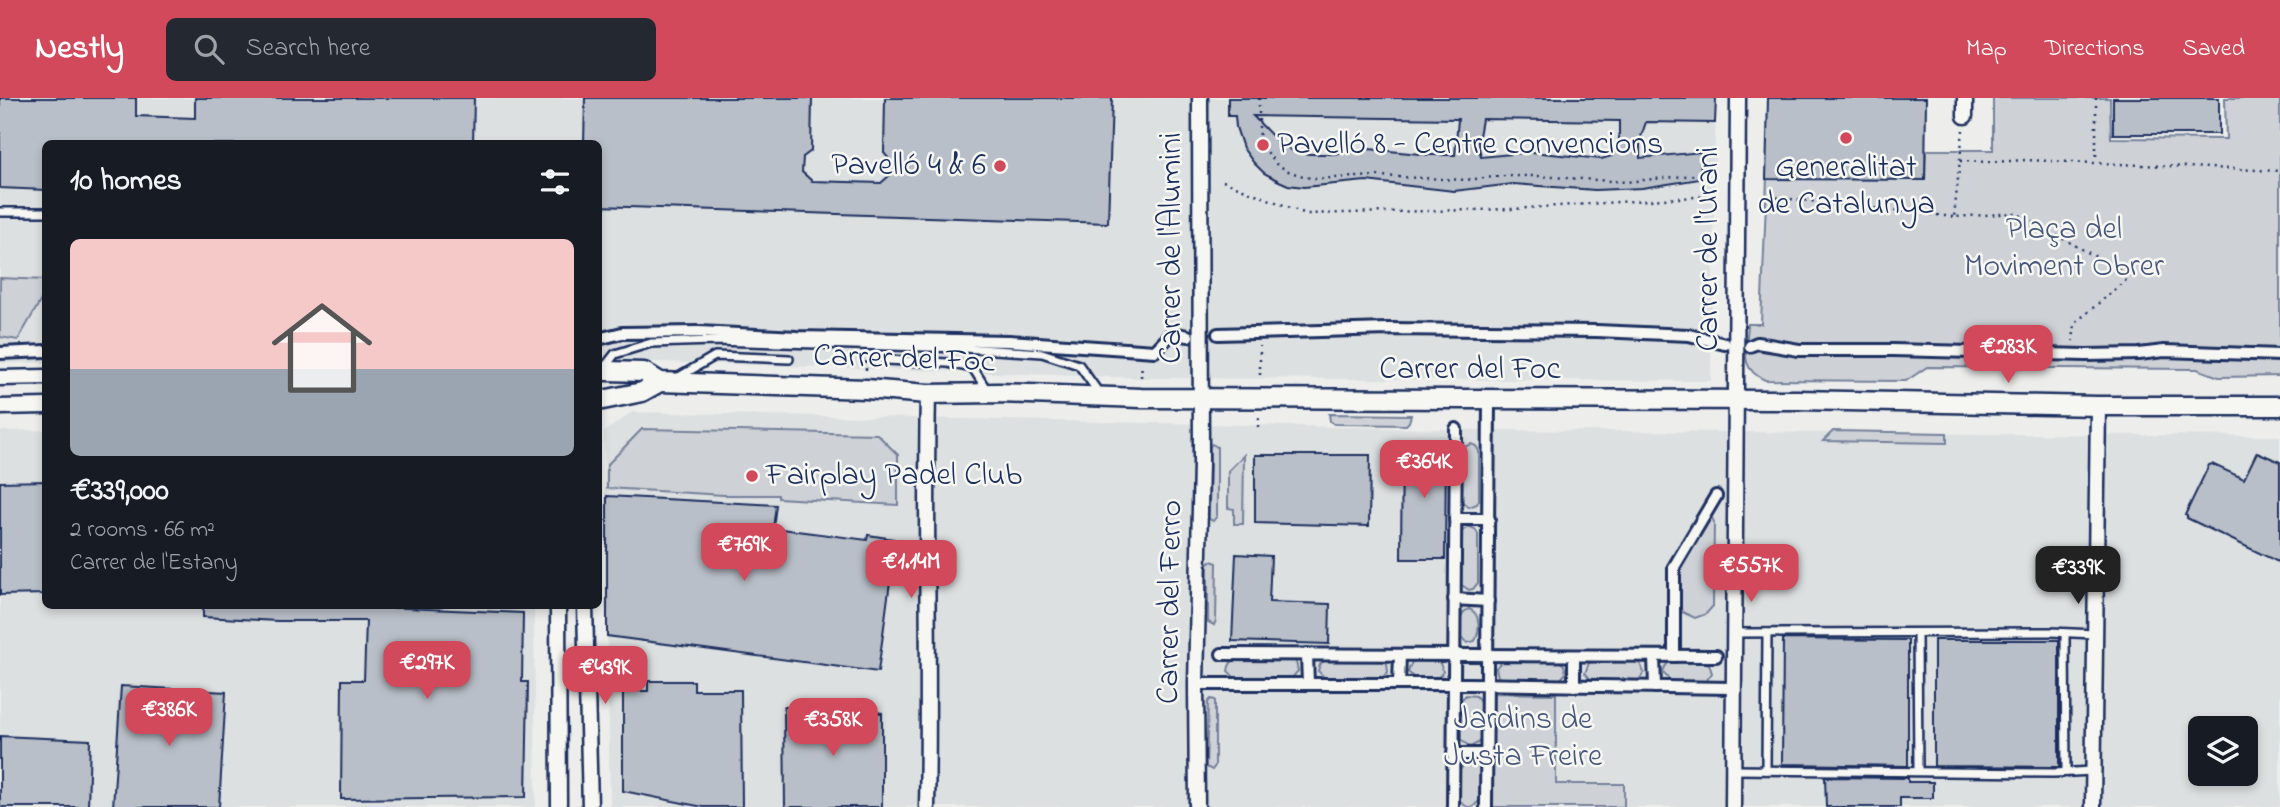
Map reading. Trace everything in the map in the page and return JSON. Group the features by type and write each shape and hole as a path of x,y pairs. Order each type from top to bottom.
{"street":[{"name":"Carrer de l'Alumini","path":"1200,98 1200,398"},
{"name":"Carrer de l'Urani","path":"1733,807 1738,98"},
{"path":"1965,98 1965,116"},
{"name":"Carrer del Foc","path":"1219,335 1388,329 1597,331 1689,335 1721,343"},
{"name":"Carrer del Foc","path":"602,338 622,334 699,332 797,337 1009,341 1155,351 1172,333"},
{"name":"Carrer de l'Alumini","path":"1172,333 1188,336"},
{"path":"1753,345 1799,350 2071,355 2164,351 2280,355"},
{"path":"0,354 42,351"},
{"name":"Carrer del Foc","path":"602,371 644,372 665,382 928,394 2280,406"},
{"path":"0,378 42,377"},
{"name":"Carrer del Foc","path":"602,400 642,392 665,382"},
{"path":"927,807 930,680 928,394"},
{"name":"Carrer del Ferro","path":"1196,807 1200,398"},
{"path":"1486,807 1489,400"},
{"path":"0,407 42,406"},
{"path":"2093,807 2098,406"},
{"path":"1453,807 1456,429"},
{"path":"1674,656 1674,567 1716,496"},
{"path":"1455,519 1489,519"},
{"path":"1454,599 1488,601"},
{"path":"558,609 559,807"},
{"path":"585,609 590,807"},
{"path":"1223,654 1716,656"},
{"path":"1307,654 1308,684"},
{"path":"1399,684 1400,654"},
{"path":"1574,656 1574,686"},
{"path":"1654,656 1655,687"},
{"path":"1196,684 1734,688"},
{"path":"1453,754 1486,754"}],"lane":[{"path":"0,212 42,212"},
{"path":"602,371 615,354 651,343 714,341 963,348 1042,353 1079,365 1101,396"},
{"path":"665,382 715,356 789,359"},
{"path":"886,360 948,363 973,368 988,393"},
{"path":"1734,633 2095,634"},
{"path":"1766,770 1767,633"},
{"path":"1917,633 1917,771"},
{"path":"2065,634 2066,772"},
{"path":"1733,770 2093,771"}],"path":[{"path":"1259,98 1259,132 1265,149 1276,164 1290,172 1313,179 1378,176 1466,180 1538,176 1626,182 1703,174"},
{"path":"2096,98 2096,162"},
{"path":"1954,217 1965,116"},
{"path":"1960,161 2096,162 2280,171"},
{"path":"1223,181 1306,214 1511,209 1710,196"},
{"path":"1763,196 1954,217 2016,213 2131,276 2074,323 2071,355"},
{"path":"1260,343 1260,375"},
{"path":"1258,427 1259,416"}],"shaded area":[{"path":"0,98 1716,98 1711,381 1145,378 602,360 602,140 42,140 42,363 0,363"},
{"path":"632,412 1490,430 2280,436 2280,807 610,807 604,432"},
{"path":"42,430 42,609 534,609 536,807 0,807 0,431"}],"green space":[{"name":"Plaça del Moviment Obrer","path":"1993,98 2110,98 2111,138 2226,139 2225,98 2280,98 2280,376 2219,377 2197,369 1927,367 1906,381 1765,380 1756,375 1747,364 1746,342 1748,324 1761,324 1767,177 1925,180 1926,150 1993,150"},
{"path":"0,278 42,280 42,298 18,340 0,337"},
{"path":"1329,414 1411,415 1406,425 1334,424 1330,421"},
{"name":"Fairplay Padel Club","path":"642,429 877,434 898,455 898,505 778,498 778,495 724,495 607,488 607,465"},
{"path":"1833,431 1947,433 1947,443 1823,441"},
{"path":"1212,444 1217,447 1217,516 1213,521 1209,519"},
{"path":"1471,444 1479,451 1479,500 1477,504 1469,507 1461,501 1462,451"},
{"path":"1244,455 1243,524 1234,524 1234,509 1228,508 1228,471"},
{"path":"1712,518 1713,606 1706,614 1695,618 1682,612 1678,600 1679,575 1695,540 1708,519"},
{"path":"1470,527 1478,534 1478,583 1469,590 1460,584 1461,534"},
{"path":"1211,561 1217,563 1214,625 1208,622 1208,564"},
{"path":"1469,609 1476,614 1478,632 1475,641 1467,643 1461,637 1460,620"},
{"path":"1237,659 1291,659 1296,662 1298,671 1291,679 1236,679 1228,671 1231,663"},
{"path":"1381,660 1387,663 1388,672 1381,679 1326,679 1318,671 1323,661"},
{"path":"1417,660 1440,663 1443,672 1437,679 1416,680 1408,672 1412,662"},
{"path":"1505,661 1559,661 1564,665 1566,673 1559,681 1504,681 1498,677 1496,668"},
{"path":"1672,661 1703,661 1709,664 1712,673 1706,681 1671,681 1663,673"},
{"path":"1637,662 1644,673 1638,681 1593,682 1585,673 1589,663"},
{"name":"Jardins de Justa Freire","path":"1491,693 1556,694 1556,784 1624,784 1624,807 1491,807"},
{"path":"1466,695 1476,696 1481,702 1481,738 1470,747 1460,739 1459,702"},
{"path":"1215,700 1215,766 1212,770 1206,767 1208,702"},
{"path":"1472,761 1481,772 1482,783 1480,800 1473,807 1467,807 1458,800 1460,770 1466,762"}],"building":[{"path":"0,98 136,98 136,116 195,118 195,98 474,98 473,140 42,140 42,190 0,188"},
{"name":"Pavelló 4 & 6","path":"585,98 812,98 811,151 803,157 802,172 812,181 881,183 890,175 890,160 884,153 885,98 1112,98 1108,223 602,206 602,140 584,140"},
{"name":"Pavelló 8 - Centre convencions","path":"1228,98 1716,98 1715,123 1646,122 1640,140 1640,158 1701,152 1700,179 1642,188 1595,190 1513,184 1454,191 1366,181 1304,187 1288,185 1264,173 1254,163 1243,148 1235,116 1228,116","holes":["1253,116 1458,119 1455,155 1369,149 1332,154 1293,151 1278,142","1482,119 1619,121 1619,144 1612,156 1601,159 1532,152 1481,157 1478,142"]},
{"name":"Generalitat de Catalunya","path":"1768,98 1926,98 1925,180 1766,179"},
{"path":"2113,98 2219,98 2219,134 2113,134"},
{"path":"1402,441 1446,441 1445,559 1401,559"},
{"path":"2257,452 2280,462 2280,563 2185,515 2209,465 2244,479"},
{"path":"1255,455 1370,455 1369,526 1255,523"},
{"path":"42,481 42,594 0,595 0,482"},
{"path":"607,496 776,505 773,528 867,540 868,535 894,539 878,672 607,636"},
{"path":"1236,554 1271,556 1269,602 1330,604 1329,644 1232,641"},
{"path":"203,609 428,609 523,613 522,682 528,682 526,797 341,799 342,680 364,680 366,621 277,621 203,617"},
{"path":"1783,639 1908,640 1908,766 1782,764"},
{"path":"1934,640 2059,640 2059,767 1934,766"},
{"path":"648,681 694,681 694,690 741,690 742,807 703,807 623,791 623,691 648,691"},
{"path":"121,686 226,692 219,807 113,807"},
{"path":"784,707 828,707 882,713 882,807 785,807"},
{"path":"0,736 90,740 88,807 0,807"},
{"path":"1825,777 1908,778 1908,782 1933,782 1933,798 1900,798 1900,807 1826,807"}],"place":[{"name":"Generalitat de Catalunya","path":"1846,138"},
{"name":"Pavelló 8 - Centre convencions","path":"1263,145"},
{"name":"Pavelló 4 & 6","path":"1000,166"},
{"name":"Fairplay Padel Club","path":"752,476"}]}
